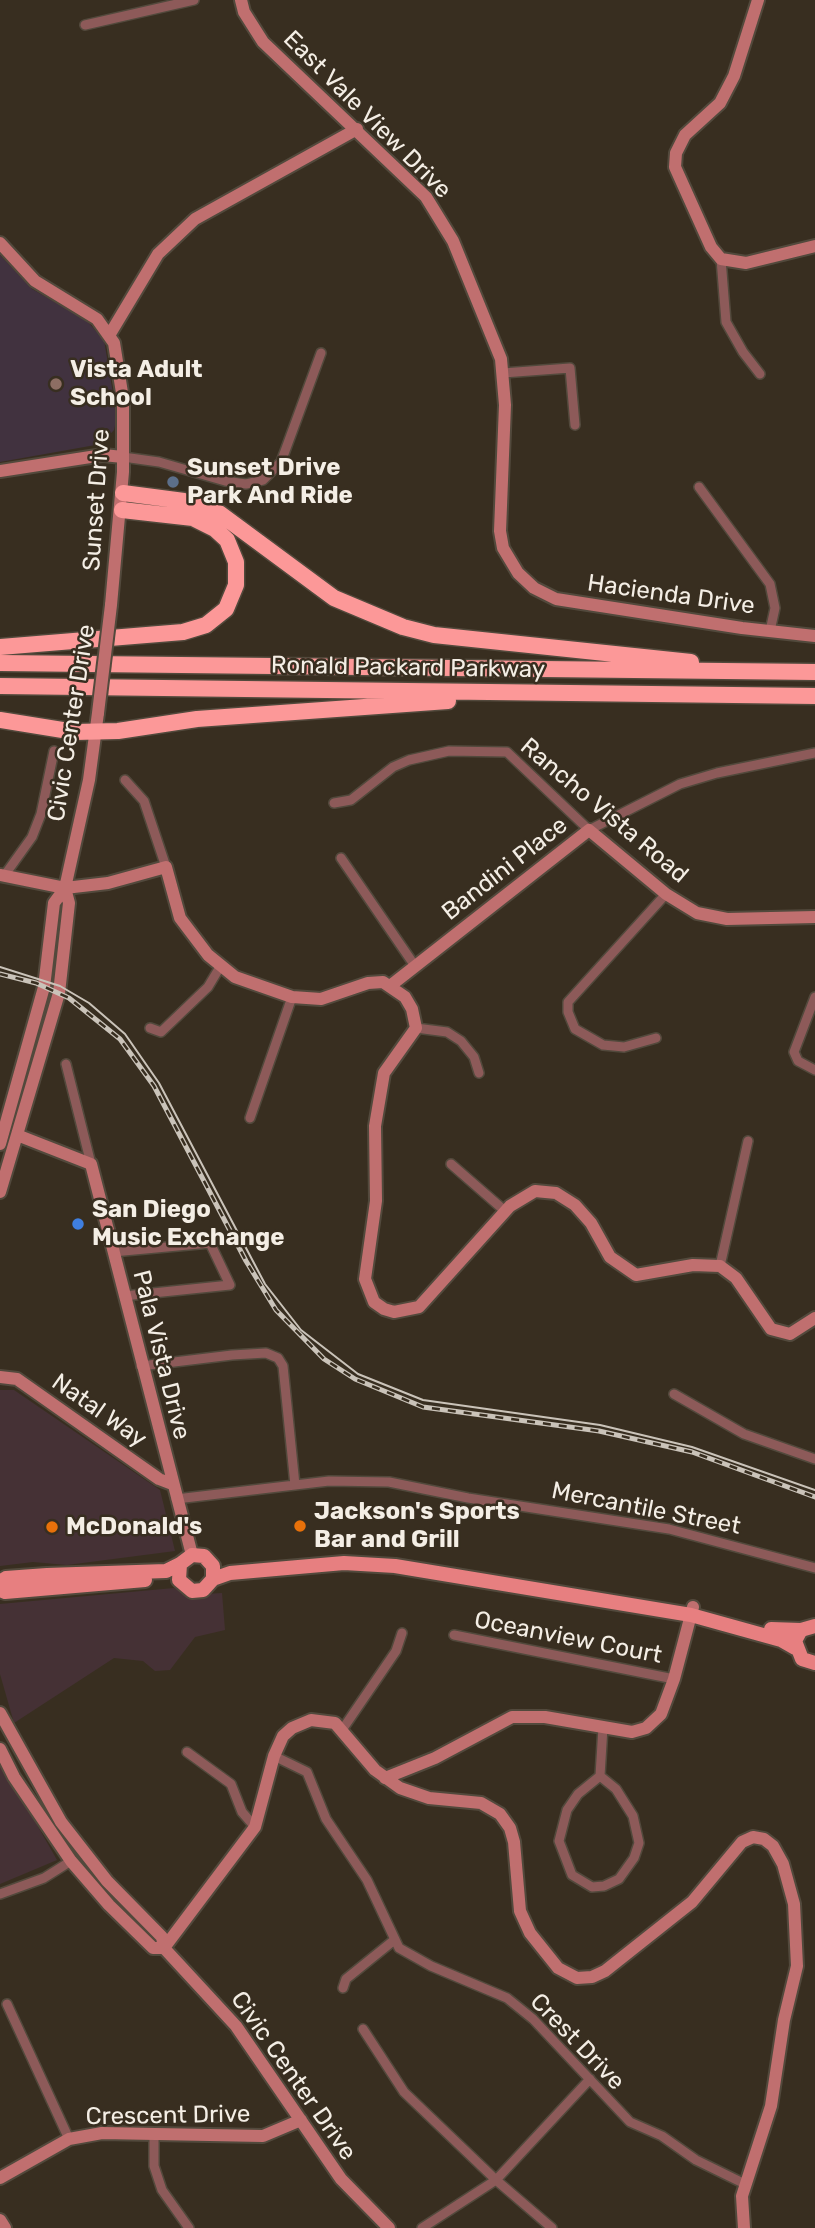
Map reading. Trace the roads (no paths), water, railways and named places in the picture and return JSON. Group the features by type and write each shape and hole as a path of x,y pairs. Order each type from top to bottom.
{"highway":[{"path":"122,493 184,501 219,513 334,598 402,627 434,635 770,671"},
{"path":"0,647 183,632 206,625 226,609 232,598 238,574 232,551 221,535 193,518 121,510"},
{"name":"Ronald Packard Parkway","path":"0,663 815,672"},
{"name":"Ronald Packard Parkway","path":"0,686 815,696"},
{"path":"0,720 75,732 97,732 277,712 590,694"}],"main road":[{"path":"0,1582 6,1578 47,1574 166,1571 186,1560 204,1556 222,1566 321,1556 386,1557 692,1611 773,1630 808,1628"},
{"path":"179,1580 186,1560"},
{"path":"211,1562 213,1579"},
{"path":"0,1590 5,1592 164,1579 179,1580 187,1589 196,1591 207,1587 213,1579 231,1573 309,1565 377,1563 692,1611 781,1640 795,1648 802,1659 815,1663"},
{"path":"795,1648 797,1636 808,1628"}],"street":[{"path":"85,25 194,0"},
{"name":"East Vale View Drive","path":"241,0 244,12 264,43 426,197 442,220 492,336 503,373 500,531 503,548 526,582"},
{"path":"758,0 734,76 706,118 685,135 676,153 675,167 711,247 721,259 726,322 743,352 761,374"},
{"path":"0,243 27,275 89,312 110,334 158,254 194,219 357,129"},
{"path":"721,259 746,263 815,246"},
{"name":"Sunset Drive","path":"110,334 117,357 123,399 122,493 111,605"},
{"path":"0,471 103,455 159,462 225,481 246,484 263,480 281,462 321,352"},
{"path":"503,373 570,368 575,425"},
{"path":"699,487 770,584 775,608 770,631"},
{"name":"Hacienda Drive","path":"526,582 556,599 815,636"},
{"name":"Civic Center Drive","path":"0,1144 2,1129 44,987 54,903 65,887 89,783 111,605"},
{"path":"54,751 41,814 32,837 2,875 65,887 108,883 166,867"},
{"name":"Rancho Vista Road","path":"334,803 351,800 393,767 409,760 449,751 507,752 589,830 666,894 697,913 715,918 815,917"},
{"name":"Bandini Place","path":"390,986 589,830 680,784 815,753"},
{"path":"125,780 144,801 180,918 220,967 250,984 292,997 321,999 368,983 383,982 412,1009 416,1028 384,1073 375,1126 376,1201 365,1279 374,1303 394,1312 419,1307 505,1211 535,1191 565,1198 591,1223 610,1257 636,1275 693,1265 720,1266 736,1278 771,1329 790,1334 815,1318"},
{"path":"341,858 415,966"},
{"name":"Civic Center Drive","path":"0,1192 59,993 69,902 65,887"},
{"path":"656,1038 624,1047 603,1045 575,1029 568,1012 568,1002 666,894"},
{"path":"150,1028 161,1032 208,987 220,967"},
{"path":"250,1118 292,997"},
{"path":"815,997 794,1052 798,1061 815,1070"},
{"path":"416,1028 447,1032 461,1041 474,1057 479,1073"},
{"name":"Pala Vista Drive","path":"66,1064 176,1499 186,1560"},
{"path":"2,1129 91,1164"},
{"path":"720,1266 748,1141"},
{"path":"450,1164 505,1211"},
{"path":"113,1252 210,1243 230,1285 124,1296"},
{"path":"141,1366 232,1354 266,1353 278,1358 283,1366 295,1485"},
{"name":"Natal Way","path":"0,1377 17,1379 159,1479 172,1484"},
{"path":"674,1394 744,1434 815,1459"},
{"name":"Mercantile Street","path":"176,1499 328,1480 389,1482 468,1498 668,1529 815,1568"},
{"path":"385,1778 435,1758 512,1717 545,1717 632,1732 653,1723 661,1714 674,1679 692,1611"},
{"path":"342,1730 396,1651 402,1633"},
{"name":"Oceanview Court","path":"454,1635 674,1679"},
{"name":"Civic Center Drive","path":"0,1713 44,1795 107,1881 162,1937 164,1948 236,2026 341,2179 389,2228"},
{"path":"164,1948 255,1827 274,1756 283,1736 292,1728 311,1720 335,1723 361,1755 385,1778 415,1795 481,1803 500,1814 510,1828 514,1842 520,1911 525,1922 558,1968 577,1978 592,1977 605,1970 692,1902 742,1842 753,1838 764,1839 773,1846 783,1864 794,1904 797,1966 784,2020 771,2106 742,2196 744,2228"},
{"path":"600,1776 616,1789 629,1809 638,1830 639,1843 628,1870 619,1879 604,1886 592,1886 572,1875 559,1841 567,1810 578,1794 600,1776 603,1727"},
{"name":"Civic Center Drive","path":"0,1749 14,1776 71,1861 109,1905 153,1948 164,1948"},
{"path":"187,1752 231,1784 242,1812 255,1827"},
{"path":"274,1756 307,1772 326,1819 367,1880 393,1941 346,1979 343,1988"},
{"path":"0,1894 44,1878 71,1861 85,1862 107,1881"},
{"name":"Crest Drive","path":"393,1941 398,1948 431,1966 507,1998 533,2019 630,2122 662,2136 696,2160 745,2184"},
{"path":"7,2004 69,2139"},
{"path":"363,2029 404,2092 496,2180 552,2228"},
{"path":"422,2228 496,2180 590,2080"},
{"name":"Crescent Drive","path":"0,2178 69,2139 102,2133 263,2136 301,2120"},
{"path":"154,2133 154,2166 162,2190 189,2228"},
{"path":"0,2220 5,2228"}],"tram line":[{"path":"0,967 60,986 89,1003 125,1034 159,1083 265,1284 301,1330 358,1374 423,1400 600,1425 692,1447 815,1490"}],"railway":[{"path":"0,974 36,983 69,998 120,1039 154,1086 246,1261 276,1310 324,1359 355,1379 423,1407 599,1431 692,1452 815,1497"}],"place":[{"name":"Vista Adult School","path":"56,384"},
{"name":"Sunset Drive Park And Ride","path":"173,482"},
{"name":"San Diego Music Exchange","path":"78,1224"},
{"name":"Jackson's Sports Bar and Grill","path":"300,1526"},
{"name":"McDonald's","path":"52,1527"}]}
